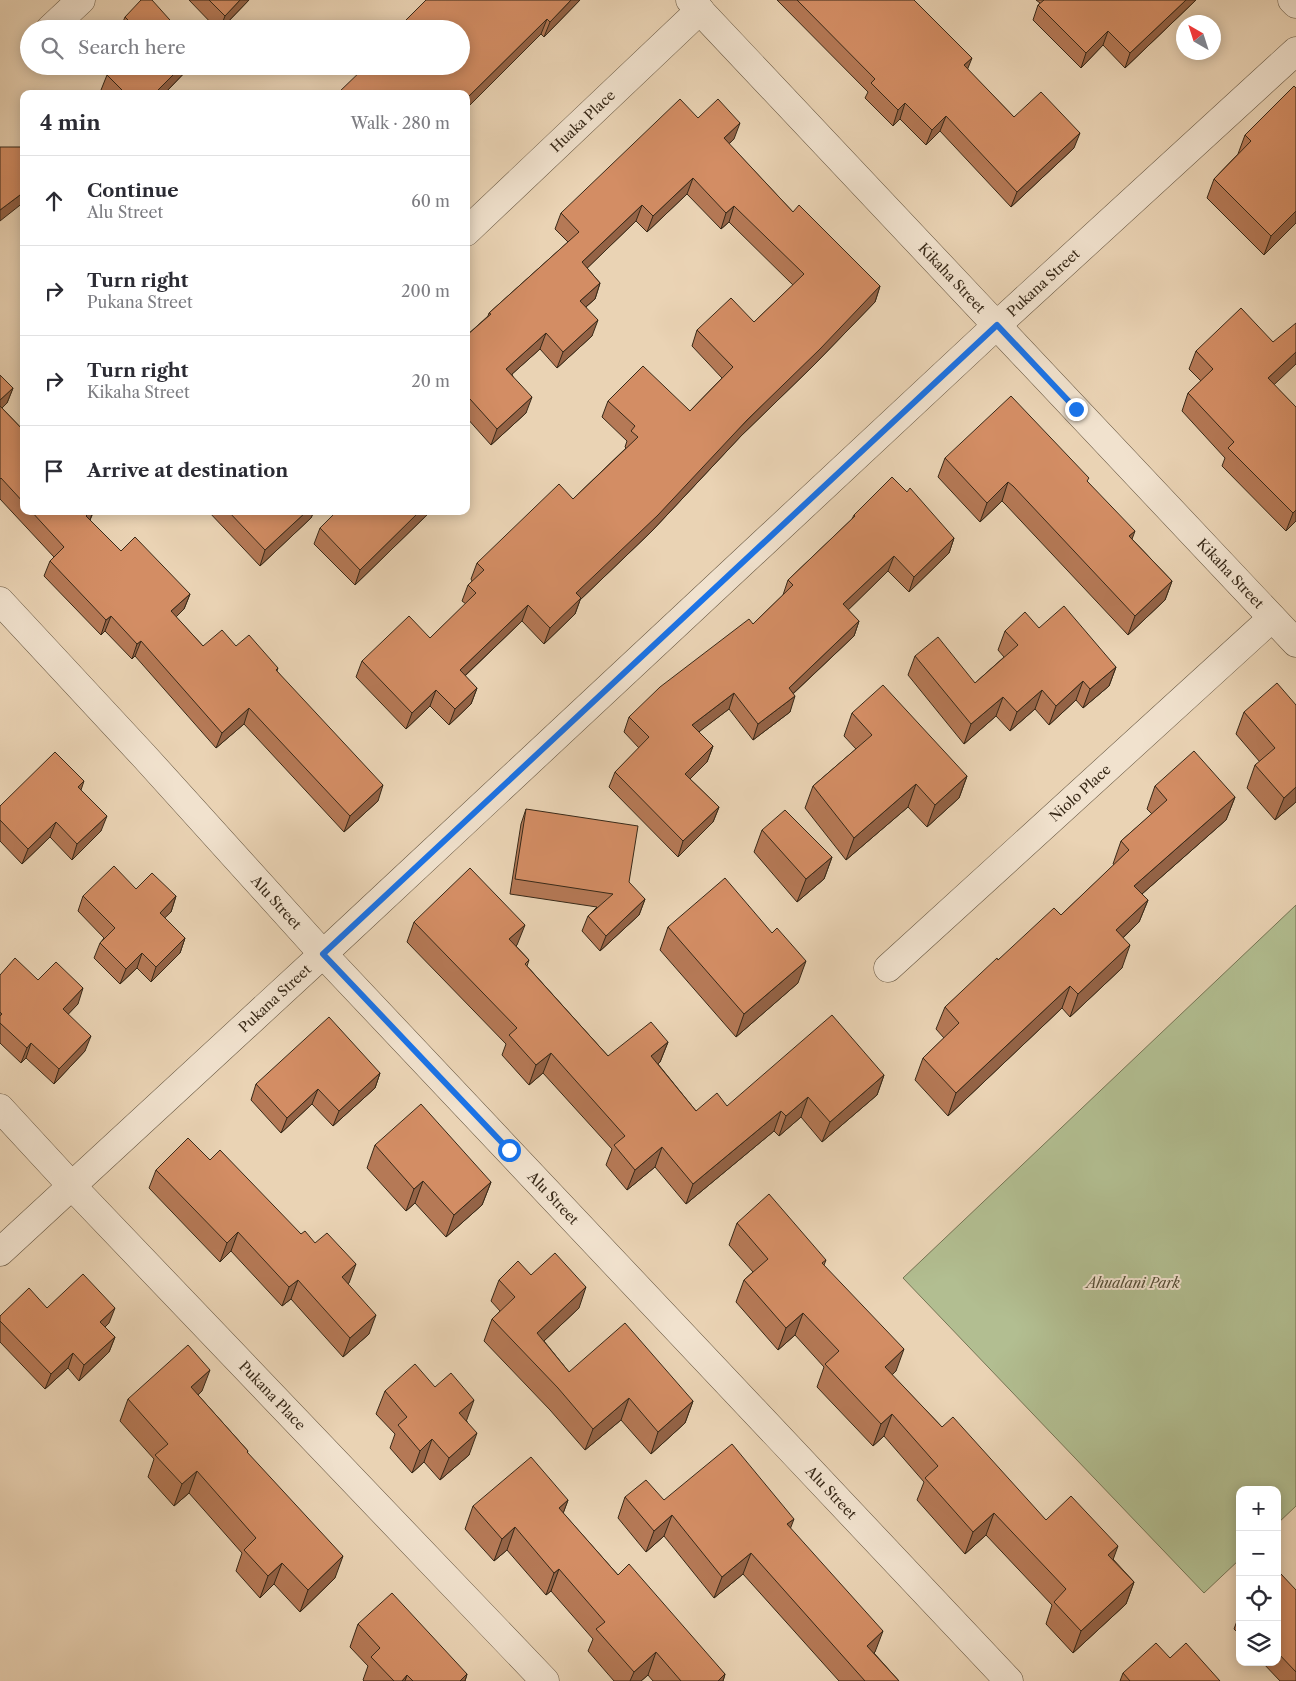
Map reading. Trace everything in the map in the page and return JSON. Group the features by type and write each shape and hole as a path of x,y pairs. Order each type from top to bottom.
{"street":[{"path":"60,20 81,0"},
{"path":"1292,0 1296,4"},
{"name":"Huaka Place","path":"470,228 695,5"},
{"name":"Kikaha Street","path":"695,5 1296,643"},
{"name":"Pukana Street","path":"0,1252 323,954 997,325 1296,51"},
{"name":"Alu Street","path":"0,601 155,768 323,954 1009,1681"},
{"name":"Niolo Place","path":"888,968 1272,618"},
{"name":"Pukana Place","path":"0,1108 71,1185 545,1681"}],"green space":[{"name":"Ahualani Park","path":"1296,905 1296,1506 1281,1520 1281,1486 1236,1486 1236,1563 1204,1593 903,1278"}],"building":[{"path":"141,0 152,0 170,20 128,20 125,17"},
{"path":"209,0 240,0 225,16"},
{"path":"426,0 571,0 550,22 547,19 470,95 470,90 341,90 357,75 470,75 470,20 406,20"},
{"path":"797,0 914,0 972,58 964,65 1014,117 1041,92 1080,133 1017,192 946,116 932,130 905,103 898,110 871,83 875,79"},
{"path":"1044,0 1186,0 1130,53 1108,31 1086,53 1038,5"},
{"path":"107,75 173,75 158,90 122,90"},
{"path":"1294,86 1296,88 1296,211 1271,236 1214,179 1251,141 1245,135"},
{"path":"680,99 698,118 718,99 740,123 724,138 793,212 799,205 880,286 820,349 747,420 658,515 576,593 581,598 550,628 528,605 460,670 477,688 455,709 436,690 412,713 362,661 409,616 430,638 476,593 468,585 484,570 477,563 559,484 573,499 638,437 631,431 635,426 608,401 643,366 690,411 733,367 697,330 731,298 754,322 804,274 734,206 726,213 693,178 653,216 642,205 582,262 600,283 580,301 598,320 563,352 546,333 506,369 532,397 497,429 470,399 470,332 579,232 561,213"},
{"path":"0,147 20,147 20,195 0,210"},
{"path":"1241,308 1273,342 1296,323 1296,352 1268,378 1296,407 1296,510 1293,513 1228,448 1234,442 1188,393 1213,369 1196,351"},
{"path":"0,375 13,388 0,400"},
{"path":"1011,396 1089,478 1087,481 1135,531 1129,536 1172,581 1135,616 1013,486 1008,482 987,503 945,458"},
{"path":"0,406 20,427 20,499 0,479"},
{"path":"892,477 907,492 910,488 954,538 914,577 894,556 843,604 859,621 789,688 795,696 758,724 734,693 692,725 713,746 685,774 719,807 683,841 615,772 649,737 629,717 660,687 749,619 753,624 793,585 788,580 855,516"},
{"path":"35,515 87,515 121,551 135,537 190,594 171,611 203,646 222,630 236,646 249,635 278,668 276,670 383,785 350,816 249,708 222,733 141,641 137,644 111,616 106,620 50,561 64,547"},
{"path":"232,515 303,515 265,550"},
{"path":"333,515 416,515 360,570 320,528"},
{"path":"1064,606 1116,667 1090,689 1083,681 1056,706 1042,690 1017,712 1003,697 971,724 915,656 938,637 975,683 1018,645 1005,631 1025,612 1039,628"},
{"path":"1277,683 1296,705 1296,787 1284,798 1255,765 1275,748 1244,712"},
{"path":"883,685 967,776 935,805 916,784 854,838 813,786 872,735 852,713"},
{"path":"1194,751 1235,797 1134,886 1148,900 1116,930 1130,945 1078,994 1070,986 956,1093 923,1058 959,1023 945,1007 1054,908 1061,915 1129,850 1121,841 1167,800 1155,786"},
{"path":"55,752 84,781 78,787 107,816 77,844 56,822 28,849 0,820 0,806"},
{"path":"526,809 638,826 629,882 645,899 606,936 588,916 613,894 515,879"},
{"path":"785,810 832,857 806,879 762,830"},
{"path":"114,866 136,889 152,873 176,896 160,913 185,938 156,967 142,953 126,969 100,943 115,928 83,896"},
{"path":"470,868 525,925 509,939 529,960 525,964 608,1056 651,1022 668,1042 651,1056 696,1111 717,1093 727,1106 832,1015 884,1075 830,1122 808,1097 786,1116 781,1111 693,1184 662,1147 635,1170 614,1145 625,1136 551,1053 536,1065 509,1035 517,1028 414,922"},
{"path":"725,878 772,933 777,928 806,961 744,1014 668,927"},
{"path":"15,958 38,980 56,962 83,988 63,1009 91,1036 59,1069 31,1043 27,1048 0,1023 0,1016 2,1014 0,1012 0,975"},
{"path":"329,1017 380,1073 339,1111 318,1089 287,1118 256,1084"},
{"path":"421,1104 491,1182 454,1215 423,1181 414,1189 375,1145"},
{"path":"188,1138 210,1160 220,1150 301,1234 305,1231 315,1243 327,1233 356,1264 342,1277 376,1315 350,1338 298,1280 289,1287 238,1232 227,1243 156,1170"},
{"path":"769,1194 826,1260 822,1263 904,1349 885,1367 942,1427 953,1417 1046,1520 1071,1496 1118,1546 1108,1555 1134,1582 1081,1631 1054,1602 1066,1589 994,1513 973,1532 925,1478 938,1466 892,1414 881,1424 825,1364 839,1351 803,1313 786,1328 744,1280 768,1259 737,1223"},
{"path":"555,1253 586,1287 537,1333 569,1372 625,1323 693,1401 658,1432 629,1398 593,1429 558,1388 492,1319 515,1297 499,1280 518,1261 531,1275"},
{"path":"83,1274 115,1308 100,1322 115,1337 84,1365 73,1353 51,1374 0,1321 0,1316 29,1288 47,1308"},
{"path":"188,1345 210,1370 191,1387 247,1452 343,1556 308,1590 282,1563 268,1576 244,1550 256,1538 197,1471 182,1484 155,1455 168,1444 128,1399"},
{"path":"415,1364 435,1387 451,1373 474,1400 459,1413 477,1433 449,1458 432,1439 420,1451 398,1425 407,1417 385,1391"},
{"path":"732,1444 794,1519 787,1524 883,1631 867,1646 899,1681 865,1681 751,1553 722,1577 672,1515 654,1531 625,1497 646,1480 664,1500"},
{"path":"531,1457 568,1500 559,1508 618,1575 629,1564 725,1674 718,1681 681,1681 656,1652 634,1672 596,1629 605,1622 559,1569 554,1573 515,1527 502,1539 473,1506"},
{"path":"1281,1574 1296,1590 1296,1672 1281,1656"},
{"path":"392,1593 467,1674 460,1681 413,1681 407,1675 402,1681 394,1681 371,1657 380,1648 358,1624"},
{"path":"1156,1643 1170,1658 1186,1643 1220,1681 1130,1681 1123,1673"}],"route":[{"path":"509,1150 323,954 997,325 1076,409"}]}
